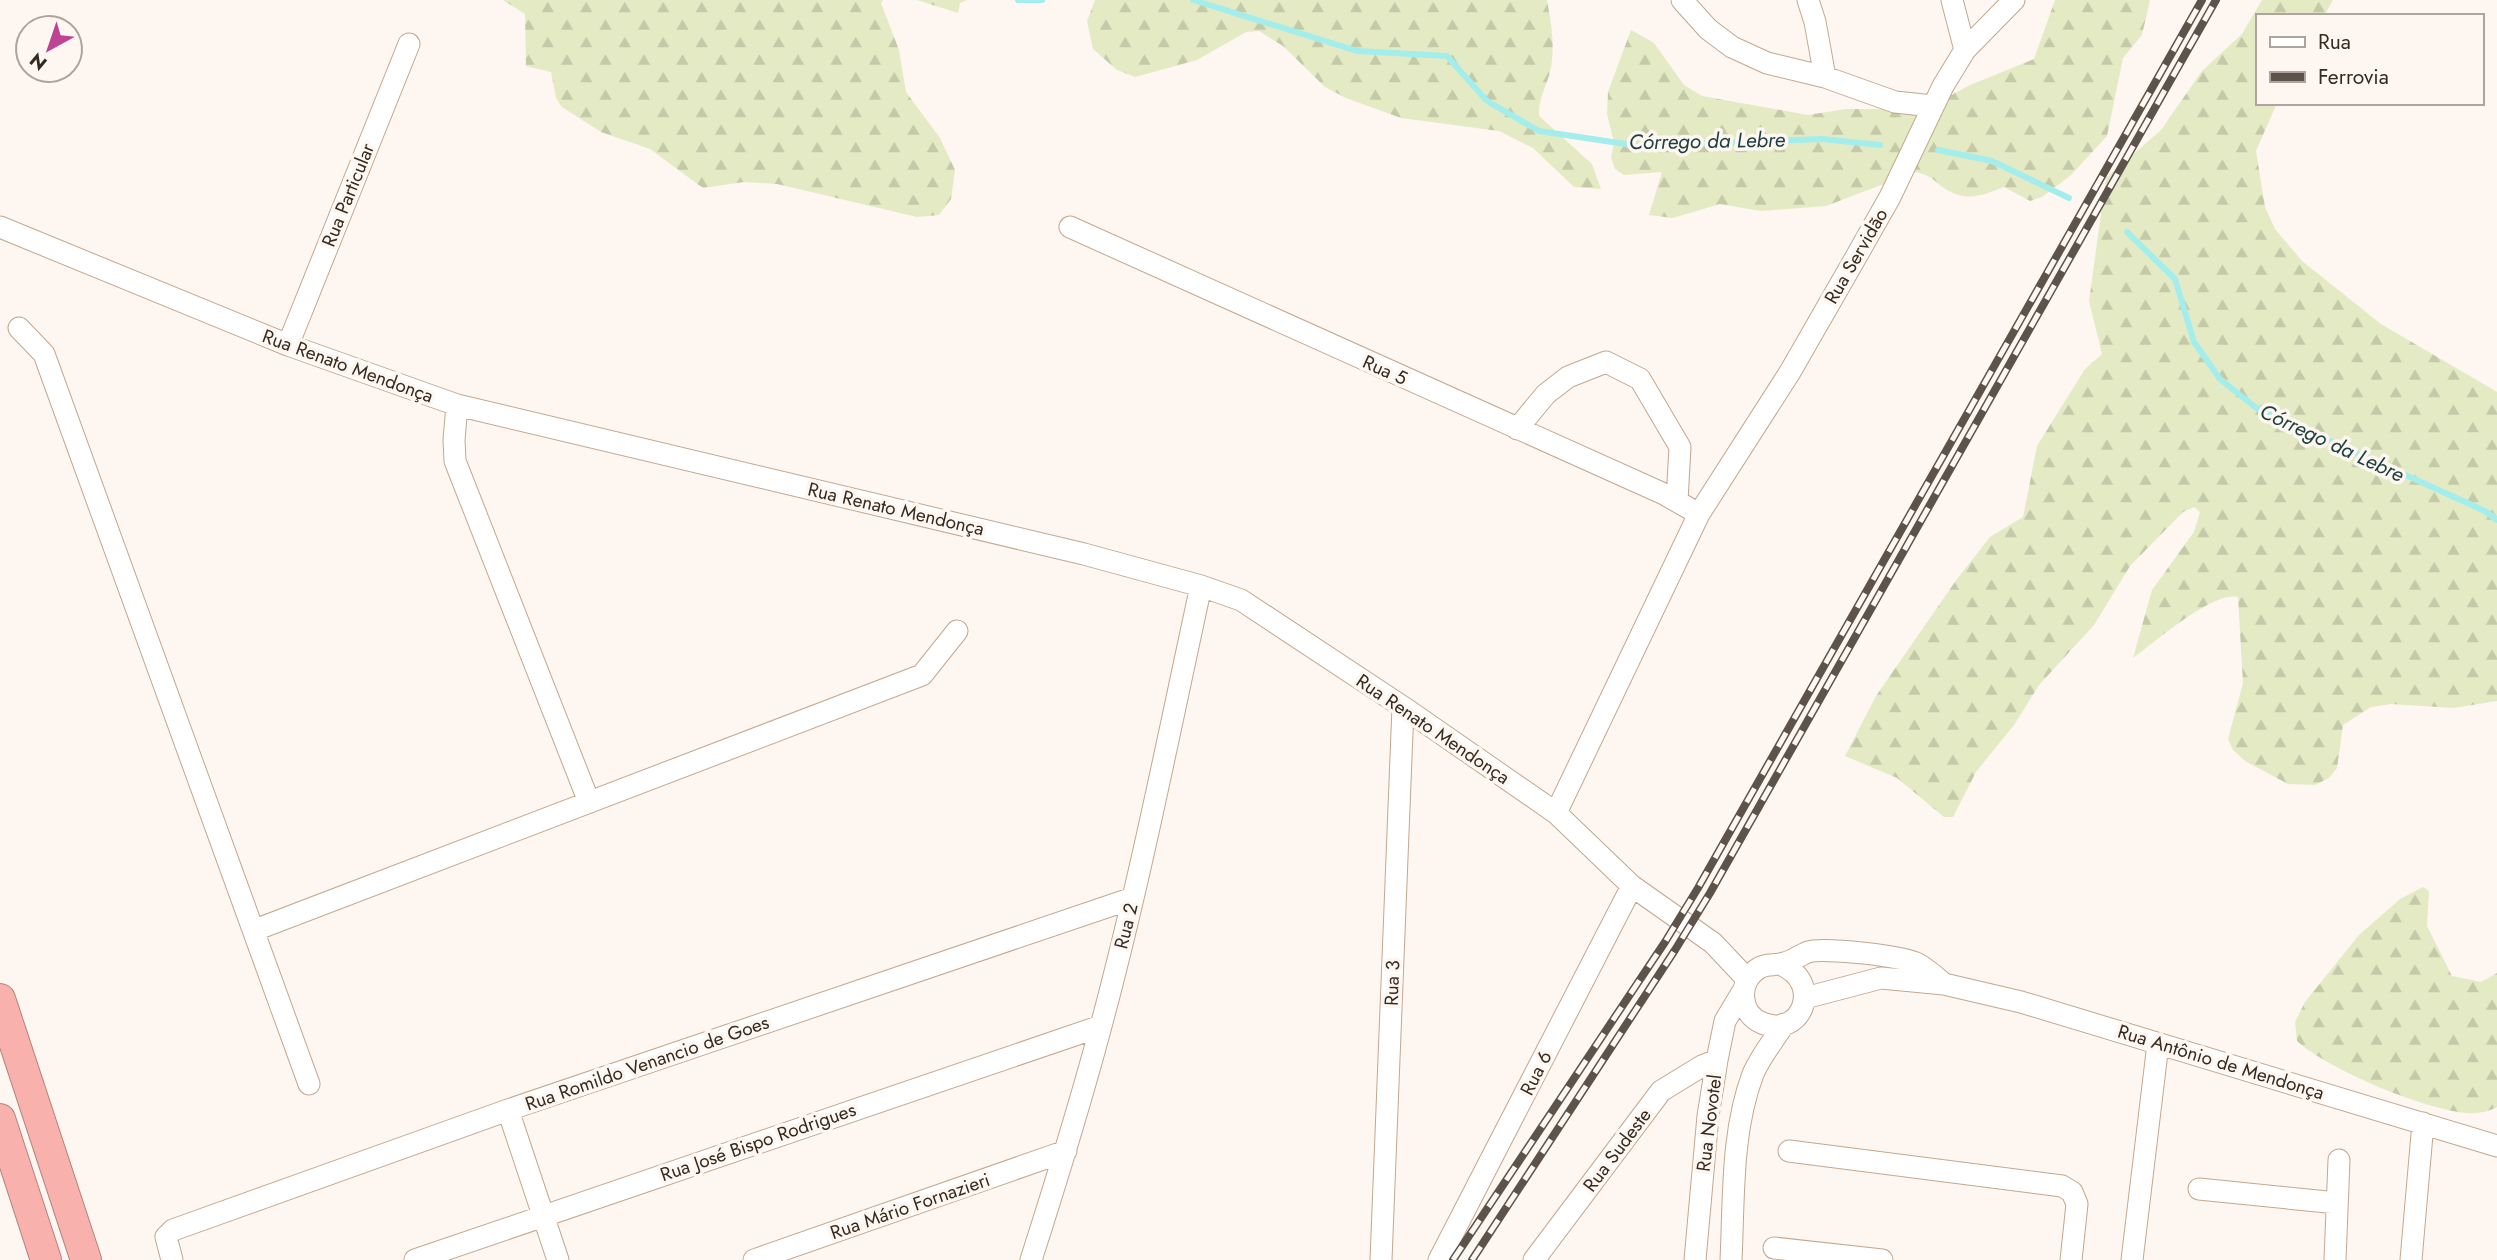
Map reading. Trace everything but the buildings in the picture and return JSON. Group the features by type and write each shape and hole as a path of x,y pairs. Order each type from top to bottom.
{"highway":[{"path":"0,999 86,1260"},
{"path":"0,1119 46,1260"}],"street":[{"path":"1682,0 1708,29 1732,47 1767,63 1825,77 1895,102 1933,106"},
{"path":"1808,0 1825,77"},
{"path":"1952,0 1965,50"},
{"name":"Rua Servidão","path":"1699,514 1790,372 1890,197 1933,106 1965,50 2014,0"},
{"name":"Rua Particular","path":"288,345 408,44"},
{"name":"Rua Renato Mendonça","path":"0,227 288,345 457,405 1084,554 1201,586 1241,600 1403,707 1556,813 1632,886 1759,975"},
{"name":"Rua 5","path":"1070,227 1677,501 1699,514"},
{"path":"19,328 44,354 309,1084"},
{"path":"1517,429 1546,394 1568,377 1606,362 1640,379 1679,447 1677,501"},
{"path":"457,405 455,461 589,802"},
{"path":"1556,813 1699,514"},
{"name":"Rua 2","path":"1031,1260 1066,1151 1101,1026 1133,898 1201,586"},
{"path":"255,930 922,675 957,631"},
{"name":"Rua 3","path":"1381,1260 1403,707"},
{"name":"Rua 6","path":"1439,1260 1632,886"},
{"name":"Rua Romildo Venancio de Goes","path":"172,1260 166,1237 173,1230 508,1110 1133,898"},
{"name":"Rua Antônio de Mendonça","path":"1759,975 1810,951 1869,953 1917,963 1944,984"},
{"path":"1797,974 1802,981 1805,998 1798,1014 1784,1024 1767,1025 1751,1016 1743,1000 1759,975 1797,974"},
{"name":"Rua Novotel","path":"1695,1260 1708,1116 1725,1021 1759,975"},
{"name":"Rua Antônio de Mendonça","path":"1805,998 1881,978 1944,984 2021,1002 2497,1146"},
{"name":"Rua Novotel","path":"1731,1260 1736,1164 1743,1108 1754,1072 1784,1024"},
{"name":"Rua José Bispo Rodrigues","path":"415,1260 1101,1026"},
{"path":"2132,1260 2158,1044"},
{"name":"Rua Sudeste","path":"1534,1260 1661,1091 1717,1060"},
{"path":"508,1110 558,1260"},
{"path":"2411,1260 2423,1123"},
{"name":"Rua Mário Fornazieri","path":"754,1260 1066,1151"},
{"path":"1789,1151 2062,1186 2072,1192 2077,1204 2071,1260"},
{"path":"2335,1260 2339,1160"},
{"path":"2199,1189 2337,1203"},
{"path":"1774,1248 1882,1260"}],"green space":[{"path":"503,0 883,0 881,3 899,50 906,92 940,138 955,170 951,199 939,215 917,217 777,184 744,182 703,188 650,149 601,132 562,107 556,98 551,72 526,66 525,14"},
{"path":"917,0 967,0 960,3 958,13"},
{"path":"1095,0 1547,0 1553,50 1539,116 1592,164 1601,189 1574,187 1533,148 1499,131 1401,118 1346,98 1325,87 1283,46 1259,31 1246,32 1197,60 1135,77 1117,70 1093,49 1087,21"},
{"path":"2055,0 2150,0 2142,35 2123,58 2107,136 2071,175 2042,197 2030,201 2004,187 1977,196 1963,196 1915,172 1826,206 1761,211 1720,204 1673,218 1649,215 1662,172 1624,175 1615,169 1611,158 1614,142 1607,114 1608,92 1631,30 1654,43 1684,85 1702,96 1808,115 1846,109 1926,109 1968,86 2034,59"},
{"path":"2262,0 2333,0 2325,14 2256,14 2256,105 2276,105 2256,151 2265,207 2275,229 2302,261 2381,324 2497,392 2497,701 2454,708 2391,704 2371,707 2343,725 2337,768 2329,778 2315,785 2288,784 2245,761 2233,750 2228,739 2243,683 2238,597 2227,597 2199,610 2133,658 2152,590 2194,532 2200,512 2194,507 2183,512 2130,566 2094,625 2039,685 2014,725 1976,772 1953,817 1944,817 1897,778 1845,756 1876,696 1957,579 1990,537 2023,517 2037,446 2085,369 2102,354 2089,301 2106,178 2161,130 2202,71 2242,34"},
{"path":"2423,887 2429,891 2427,926 2452,976 2481,982 2497,973 2497,1107 2486,1111 2470,1113 2448,1110 2402,1096 2331,1064 2297,1041 2295,1022 2305,1002 2359,935 2400,899"}],"waterway":[{"name":"Córrego da Lebre","path":"1018,0 1042,0"},
{"name":"Córrego da Lebre","path":"1193,0 1357,51 1447,56 1487,101 1539,131 1639,146 1822,139 1880,145"},
{"name":"Córrego da Lebre","path":"1938,150 1992,161 2069,198"},
{"name":"Córrego da Lebre","path":"2127,232 2175,279 2194,342 2220,379 2255,407 2485,511 2497,520"}],"railway":[{"path":"1453,1260 1665,942 1698,888 2202,0"},
{"path":"1472,1260 1710,893 2216,0"}]}
